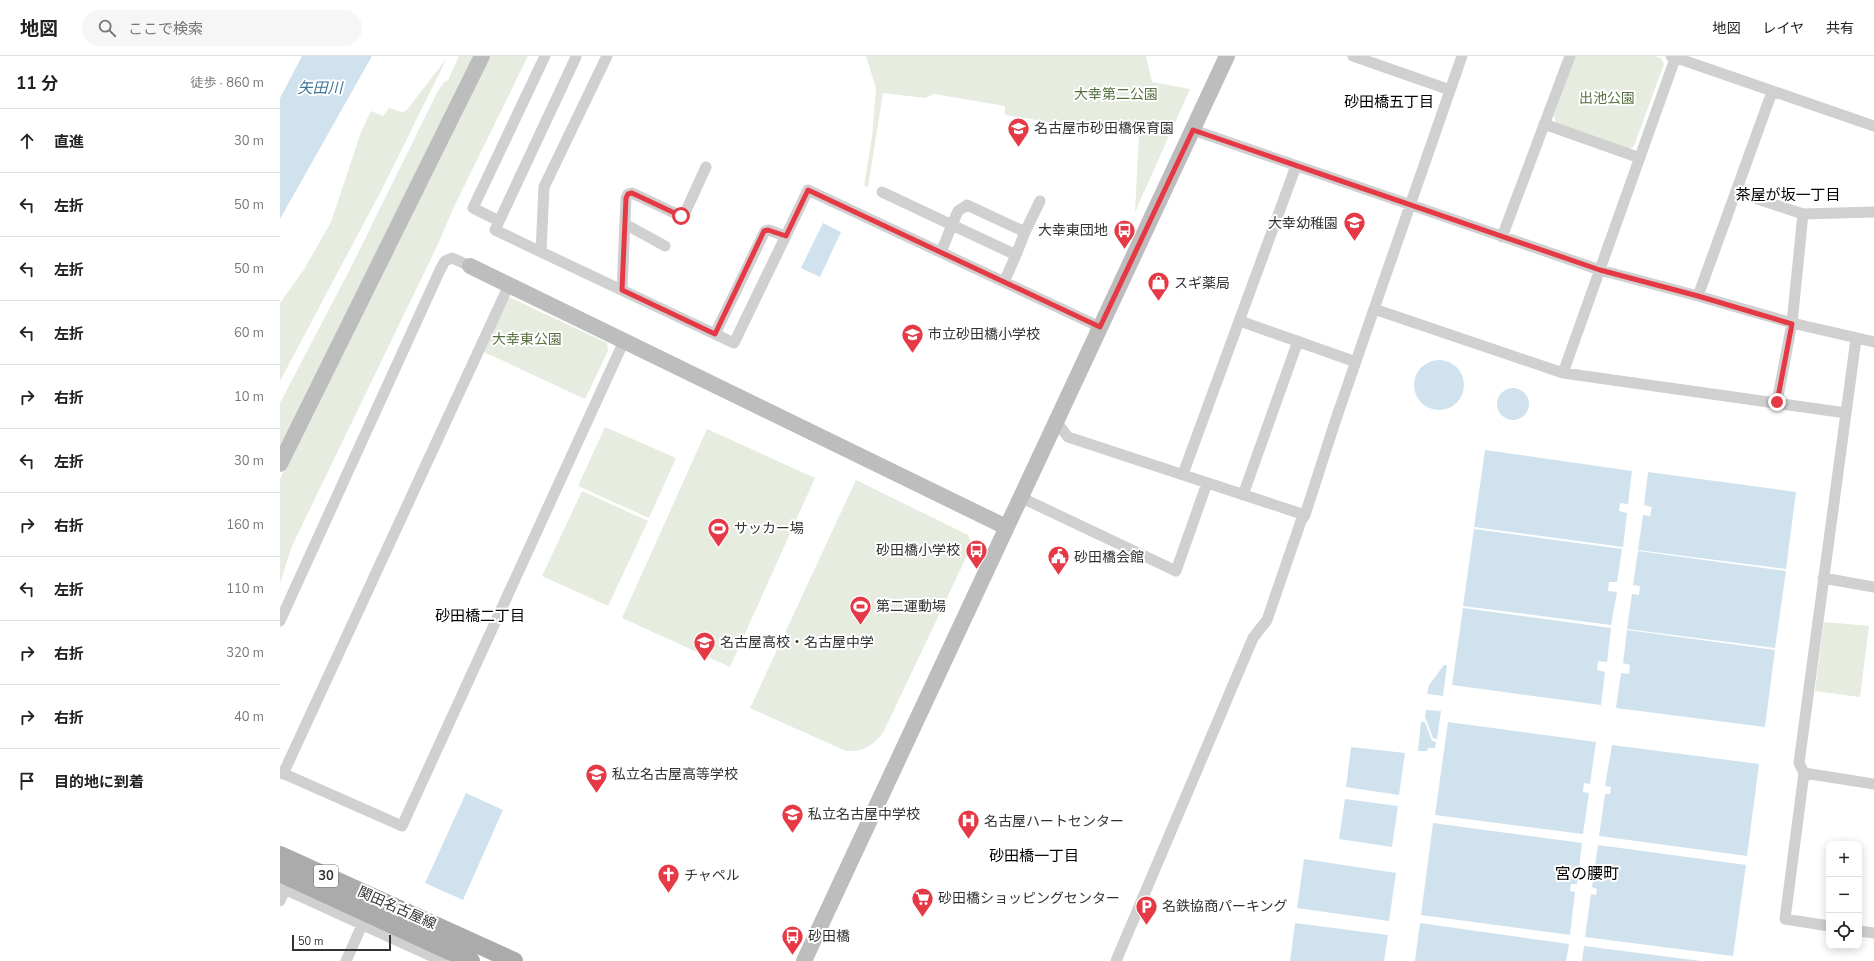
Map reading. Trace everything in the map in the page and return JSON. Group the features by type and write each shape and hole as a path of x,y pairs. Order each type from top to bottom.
{"main road":[{"name":"関田名古屋線","path":"280,855 367,911 449,959 471,961"},
{"name":"関田名古屋線","path":"282,883 367,911 462,938 514,961"}],"street":[{"path":"280,464 482,56"},
{"path":"499,221 472,208 545,56"},
{"path":"541,252 544,187 607,56"},
{"path":"804,961 1227,56"},
{"path":"1354,56 1450,90"},
{"path":"1116,961 1253,638 1267,620 1301,521 1305,515 1374,309 1462,56"},
{"path":"1502,237 1570,56"},
{"path":"1563,372 1640,158 1674,56 1772,92 1874,126"},
{"path":"576,57 495,230 734,343 808,190 1100,327"},
{"path":"1698,296 1772,92"},
{"path":"1544,124 1640,158"},
{"path":"1193,130 1600,270 1698,296 1792,324 1874,342"},
{"path":"1183,474 1296,166"},
{"path":"622,290 626,198 628,194 632,193 681,216 684,215 706,167"},
{"path":"882,192 952,226 1016,254"},
{"path":"1737,192 1803,214 1874,212"},
{"path":"1004,282 1040,201"},
{"path":"941,252 958,211 967,205 1025,232"},
{"path":"1777,402 1792,324 1803,214"},
{"path":"625,224 664,246"},
{"path":"715,334 764,231 768,230 786,236"},
{"path":"280,621 440,270 445,261 452,258 1006,527"},
{"path":"509,285 281,773 402,826 624,341"},
{"path":"1374,309 1563,372 1846,412"},
{"path":"1240,321 1356,362"},
{"path":"1826,926 1785,919 1804,774 1798,763 1856,339"},
{"path":"1243,495 1298,341"},
{"path":"1056,420 1068,437 1305,515"},
{"path":"1020,497 1176,571 1207,483"},
{"path":"1824,578 1874,587"},
{"path":"1804,774 1874,784"},
{"path":"280,901 282,883"},
{"path":"346,961 367,911"},
{"path":"1862,931 1874,933"},
{"path":"449,959 462,938"}],"green space":[{"path":"459,56 474,56 280,452 280,403 350,269 438,91 444,82 448,80"},
{"path":"489,56 528,56 452,211 439,242 292,546 280,583 280,479 312,410"},
{"name":"大幸第二公園","path":"866,56 1146,56 1152,82 1190,89 1135,212 1139,136 1005,115 1005,106 934,94 925,98 883,93 868,187 864,186 872,137 876,88"},
{"name":"出池公園","path":"1575,56 1653,56 1661,58 1664,64 1634,146 1629,149 1556,124 1554,115"},
{"path":"447,58 380,193 280,381 280,303 303,271 331,222 361,132 371,111 383,116 389,108 401,112 406,111"},
{"name":"大幸東公園","path":"509,297 607,343 608,351 585,399 484,352"},
{"path":"605,427 676,458 649,518 578,486"},
{"name":"サッカー場","path":"707,429 815,478 730,667 622,618"},
{"name":"第二運動場","path":"856,480 968,535 972,545 883,733 867,747 846,751 750,708"},
{"path":"582,491 648,521 608,606 542,576"},
{"path":"1824,622 1869,626 1860,697 1815,691"}],"water":[{"name":"矢田川","path":"302,56 372,56 280,219 280,98"},
{"path":"823,223 841,232 820,277 801,268"},
{"path":"1434,360 1444,360 1457,367 1464,380 1464,390 1457,403 1444,410 1434,410 1425,406 1418,399 1414,390 1414,380 1418,371 1425,364"},
{"path":"1510,388 1516,388 1526,395 1529,404 1528,410 1522,417 1516,420 1510,420 1500,413 1497,407 1497,401 1504,391"},
{"path":"1485,450 1632,471 1628,504 1620,503 1619,511 1627,513 1623,547 1474,527"},
{"path":"1648,472 1796,492 1786,569 1638,550 1643,515 1650,516 1652,507 1644,505"},
{"path":"1474,529 1622,549 1617,582 1609,582 1608,591 1617,592 1611,625 1463,606"},
{"path":"1638,551 1786,571 1775,648 1627,629 1632,594 1639,595 1640,586 1633,585"},
{"path":"1463,608 1611,628 1607,662 1598,661 1597,670 1605,672 1601,705 1452,685"},
{"path":"1627,630 1775,650 1765,727 1616,708 1621,673 1629,674 1630,665 1623,663"},
{"path":"1444,665 1447,665 1443,696 1427,694 1429,685"},
{"path":"1426,710 1441,711 1437,739 1433,738 1425,717"},
{"path":"1421,722 1425,722 1432,741 1436,742 1435,748 1428,748 1427,751 1418,751"},
{"path":"1448,722 1596,742 1590,784 1584,783 1583,792 1589,793 1583,834 1435,815"},
{"path":"1612,745 1759,764 1747,856 1599,836 1605,794 1610,794 1611,787 1605,786"},
{"path":"1351,747 1405,753 1399,795 1346,787"},
{"path":"466,793 503,810 463,900 425,883"},
{"path":"1345,799 1398,806 1392,847 1339,839"},
{"path":"1433,823 1582,843 1577,884 1571,884 1570,891 1575,892 1570,935 1421,915"},
{"path":"1598,845 1746,865 1733,956 1585,937 1591,894 1596,895 1597,889 1592,887"},
{"path":"1304,859 1396,873 1389,921 1297,908"},
{"path":"1295,923 1388,935 1384,961 1290,961"},
{"path":"1420,923 1569,944 1566,961 1415,961"},
{"path":"1584,946 1701,961 1582,961"}],"place":[{"name":"名古屋市砂田橋保育園","path":"1019,148"},
{"name":"大幸幼稚園","path":"1354,242"},
{"name":"大幸東団地","path":"1124,250"},
{"name":"スギ薬局","path":"1158,302"},
{"name":"市立砂田橋小学校","path":"912,354"},
{"name":"サッカー場","path":"718,548"},
{"name":"砂田橋小学校","path":"976,570"},
{"name":"砂田橋会館","path":"1058,576"},
{"name":"第二運動場","path":"861,626"},
{"name":"名古屋高校・名古屋中学","path":"705,662"},
{"name":"私立名古屋高等学校","path":"596,794"},
{"name":"私立名古屋中学校","path":"793,834"},
{"name":"名古屋ハートセンター","path":"969,840"},
{"name":"チャペル","path":"669,894"},
{"name":"砂田橋ショッピングセンター","path":"922,918"},
{"name":"名鉄協商パーキング","path":"1147,926"},
{"name":"砂田橋","path":"793,956"}],"district":[{"name":"砂田橋五丁目","path":"1389,102"},
{"name":"茶屋が坂一丁目","path":"1788,195"},
{"name":"砂田橋二丁目","path":"480,616"},
{"name":"砂田橋一丁目","path":"1034,856"},
{"name":"宮の腰町","path":"1587,874"}],"route":[{"path":"681,216 632,193 628,194 626,198 622,290 715,334 764,231 768,230 786,236 808,190 1100,327 1193,130 1600,270 1698,296 1792,324 1777,402"}]}
